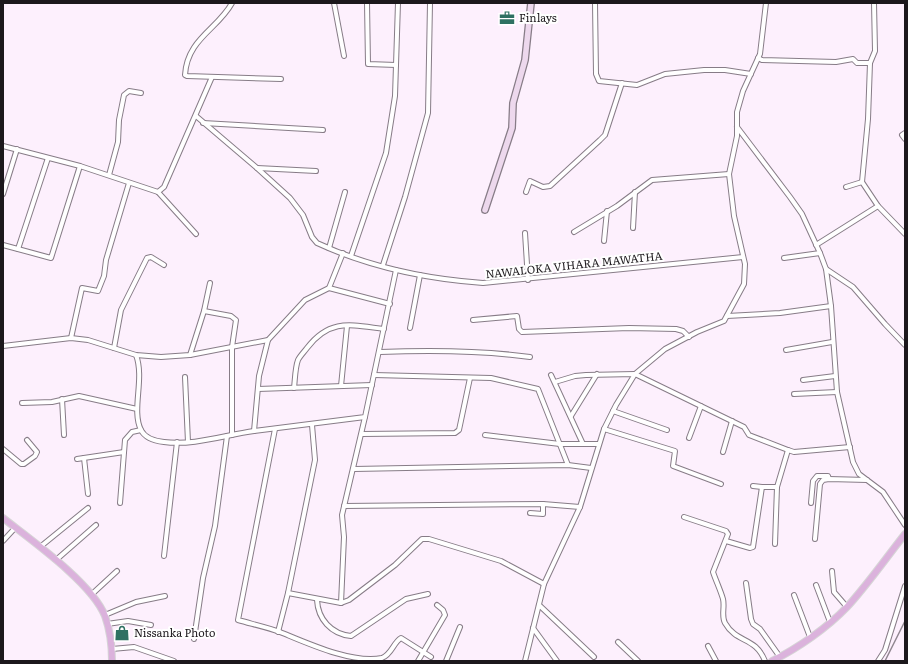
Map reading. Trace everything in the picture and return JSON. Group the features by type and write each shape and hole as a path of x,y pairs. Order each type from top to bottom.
{"main road":[{"path":"3,518 56,560 91,595 104,616 107,624 112,649 112,661"},
{"path":"772,661 810,637 847,607 905,534"}],"street":[{"path":"232,3 194,47 185,68 185,75 281,79"},
{"path":"334,3 344,56"},
{"path":"367,3 368,64 396,65"},
{"path":"351,256 386,153 395,96 398,3"},
{"path":"383,265 405,197 428,113 430,3"},
{"path":"485,210 512,128 513,103 524,60 531,3"},
{"path":"595,3 596,74 599,81 637,85 665,74 704,70 725,70 751,74"},
{"path":"524,661 544,584 580,507 604,429 613,411 635,374 665,349 724,321 744,284 743,257 734,216 729,174 736,145 737,112 758,58 766,3"},
{"path":"874,3 875,51 870,63 868,119 862,182 878,206 905,234"},
{"path":"758,58 762,60 836,62 854,59 857,63 870,63"},
{"path":"158,192 164,187 212,77"},
{"path":"526,192 530,181 543,187 550,186 605,135 622,83"},
{"path":"109,175 118,142 119,120 124,95 129,91 141,93"},
{"name":"NAWALOKA VIHARA MAWATHA","path":"196,116 290,198 303,215 312,237 317,243 351,256 396,270 446,280 483,283 528,280 743,257"},
{"path":"203,123 323,130"},
{"path":"737,126 802,214 820,253 826,269 831,306 832,342 837,392 856,471 883,492 905,525"},
{"path":"905,133 902,135 905,139"},
{"path":"3,146 80,166 158,192 196,234"},
{"path":"3,194 17,150"},
{"path":"18,249 48,158"},
{"path":"3,245 51,258 80,166"},
{"path":"257,168 316,171"},
{"path":"574,232 607,212 652,180 729,174"},
{"path":"846,187 862,182"},
{"path":"70,338 82,288 98,291 104,276 106,260 129,183"},
{"path":"329,248 345,192"},
{"path":"633,228 635,192"},
{"path":"816,245 878,206"},
{"path":"604,241 607,212"},
{"path":"525,233 528,280"},
{"path":"329,288 343,253"},
{"path":"784,258 820,253"},
{"path":"114,348 121,310 147,258 151,257 164,265"},
{"path":"826,269 853,287 884,324 905,345"},
{"path":"341,603 344,537 342,515 362,434 396,270"},
{"path":"410,328 420,275"},
{"path":"190,355 204,311 210,283"},
{"path":"254,431 258,389 268,340 304,300 329,288 390,304"},
{"path":"727,316 780,313 831,306"},
{"path":"204,311 235,317 236,320 232,347 232,435"},
{"path":"473,320 518,316 520,329 522,332 629,328 676,329 683,331 689,337"},
{"path":"294,388 298,361 316,336 326,329 334,326 347,326 384,329"},
{"path":"341,386 347,326"},
{"path":"3,346 70,338 88,340 136,355 161,357 190,355 268,340"},
{"path":"786,350 832,342"},
{"path":"380,352 428,350 485,351 530,357"},
{"path":"136,355 139,363 140,377 137,409 141,430 150,439 164,442 188,442 254,431 312,425 365,417"},
{"path":"571,416 597,374"},
{"path":"555,382 575,376 597,374 635,374 744,427 749,435 788,450 794,452 850,447"},
{"path":"374,375 491,378 538,389 568,465"},
{"path":"551,375 583,444"},
{"path":"803,380 835,376"},
{"path":"185,377 188,442"},
{"path":"362,434 455,433 459,430 470,378"},
{"path":"258,389 372,385"},
{"path":"794,394 837,392"},
{"path":"22,403 52,402 79,396 137,409"},
{"path":"62,399 64,435"},
{"path":"689,438 701,406"},
{"path":"613,411 666,430"},
{"path":"722,452 732,421"},
{"path":"278,632 288,593 315,460 312,425"},
{"path":"275,429 238,620 278,632 338,657 373,661 381,659 391,652 401,638 431,657"},
{"path":"604,429 675,451 673,466 721,484"},
{"path":"120,503 125,440 132,432 141,430"},
{"path":"485,435 560,444 599,444"},
{"path":"194,639 204,578 215,526 227,436"},
{"path":"3,449 21,464 24,464 37,452 27,440"},
{"path":"164,556 177,442"},
{"path":"775,544 777,487 788,450"},
{"path":"77,459 124,452"},
{"path":"84,458 88,494"},
{"path":"354,469 568,465 591,468"},
{"path":"811,503 813,481 817,476 828,476 829,479"},
{"path":"815,538 820,484 823,480 868,480"},
{"path":"753,486 777,487"},
{"path":"726,541 750,548 753,547 762,486"},
{"path":"344,506 543,504 580,507"},
{"path":"530,512 543,514 543,504"},
{"path":"40,547 88,508"},
{"path":"684,517 726,531 728,534 713,572 723,600 723,616 725,623 740,638 755,645 762,652 765,661"},
{"path":"56,560 96,525"},
{"path":"3,541 15,528"},
{"path":"288,593 317,600 341,603 349,600 395,565 422,539 429,539 501,560 544,584"},
{"path":"91,595 117,571"},
{"path":"832,571 834,592 847,607"},
{"path":"746,584 753,624 760,629 780,657"},
{"path":"816,585 830,622"},
{"path":"878,661 885,650 905,586"},
{"path":"317,600 320,616 334,631 342,635 351,636 406,599 428,594"},
{"path":"794,595 810,637"},
{"path":"104,616 136,602 165,596"},
{"path":"418,661 445,615 443,610 437,605"},
{"path":"539,605 594,657"},
{"path":"107,624 128,621 151,625"},
{"path":"446,661 460,627"},
{"path":"533,628 557,661"},
{"path":"618,642 638,661"},
{"path":"708,646 716,661"},
{"path":"112,649 134,647 174,661"}],"railway":[{"path":"885,661 905,621"}],"place":[{"name":"Finlays","path":"507,18"},
{"name":"Nissanka Photo","path":"122,633"}]}
